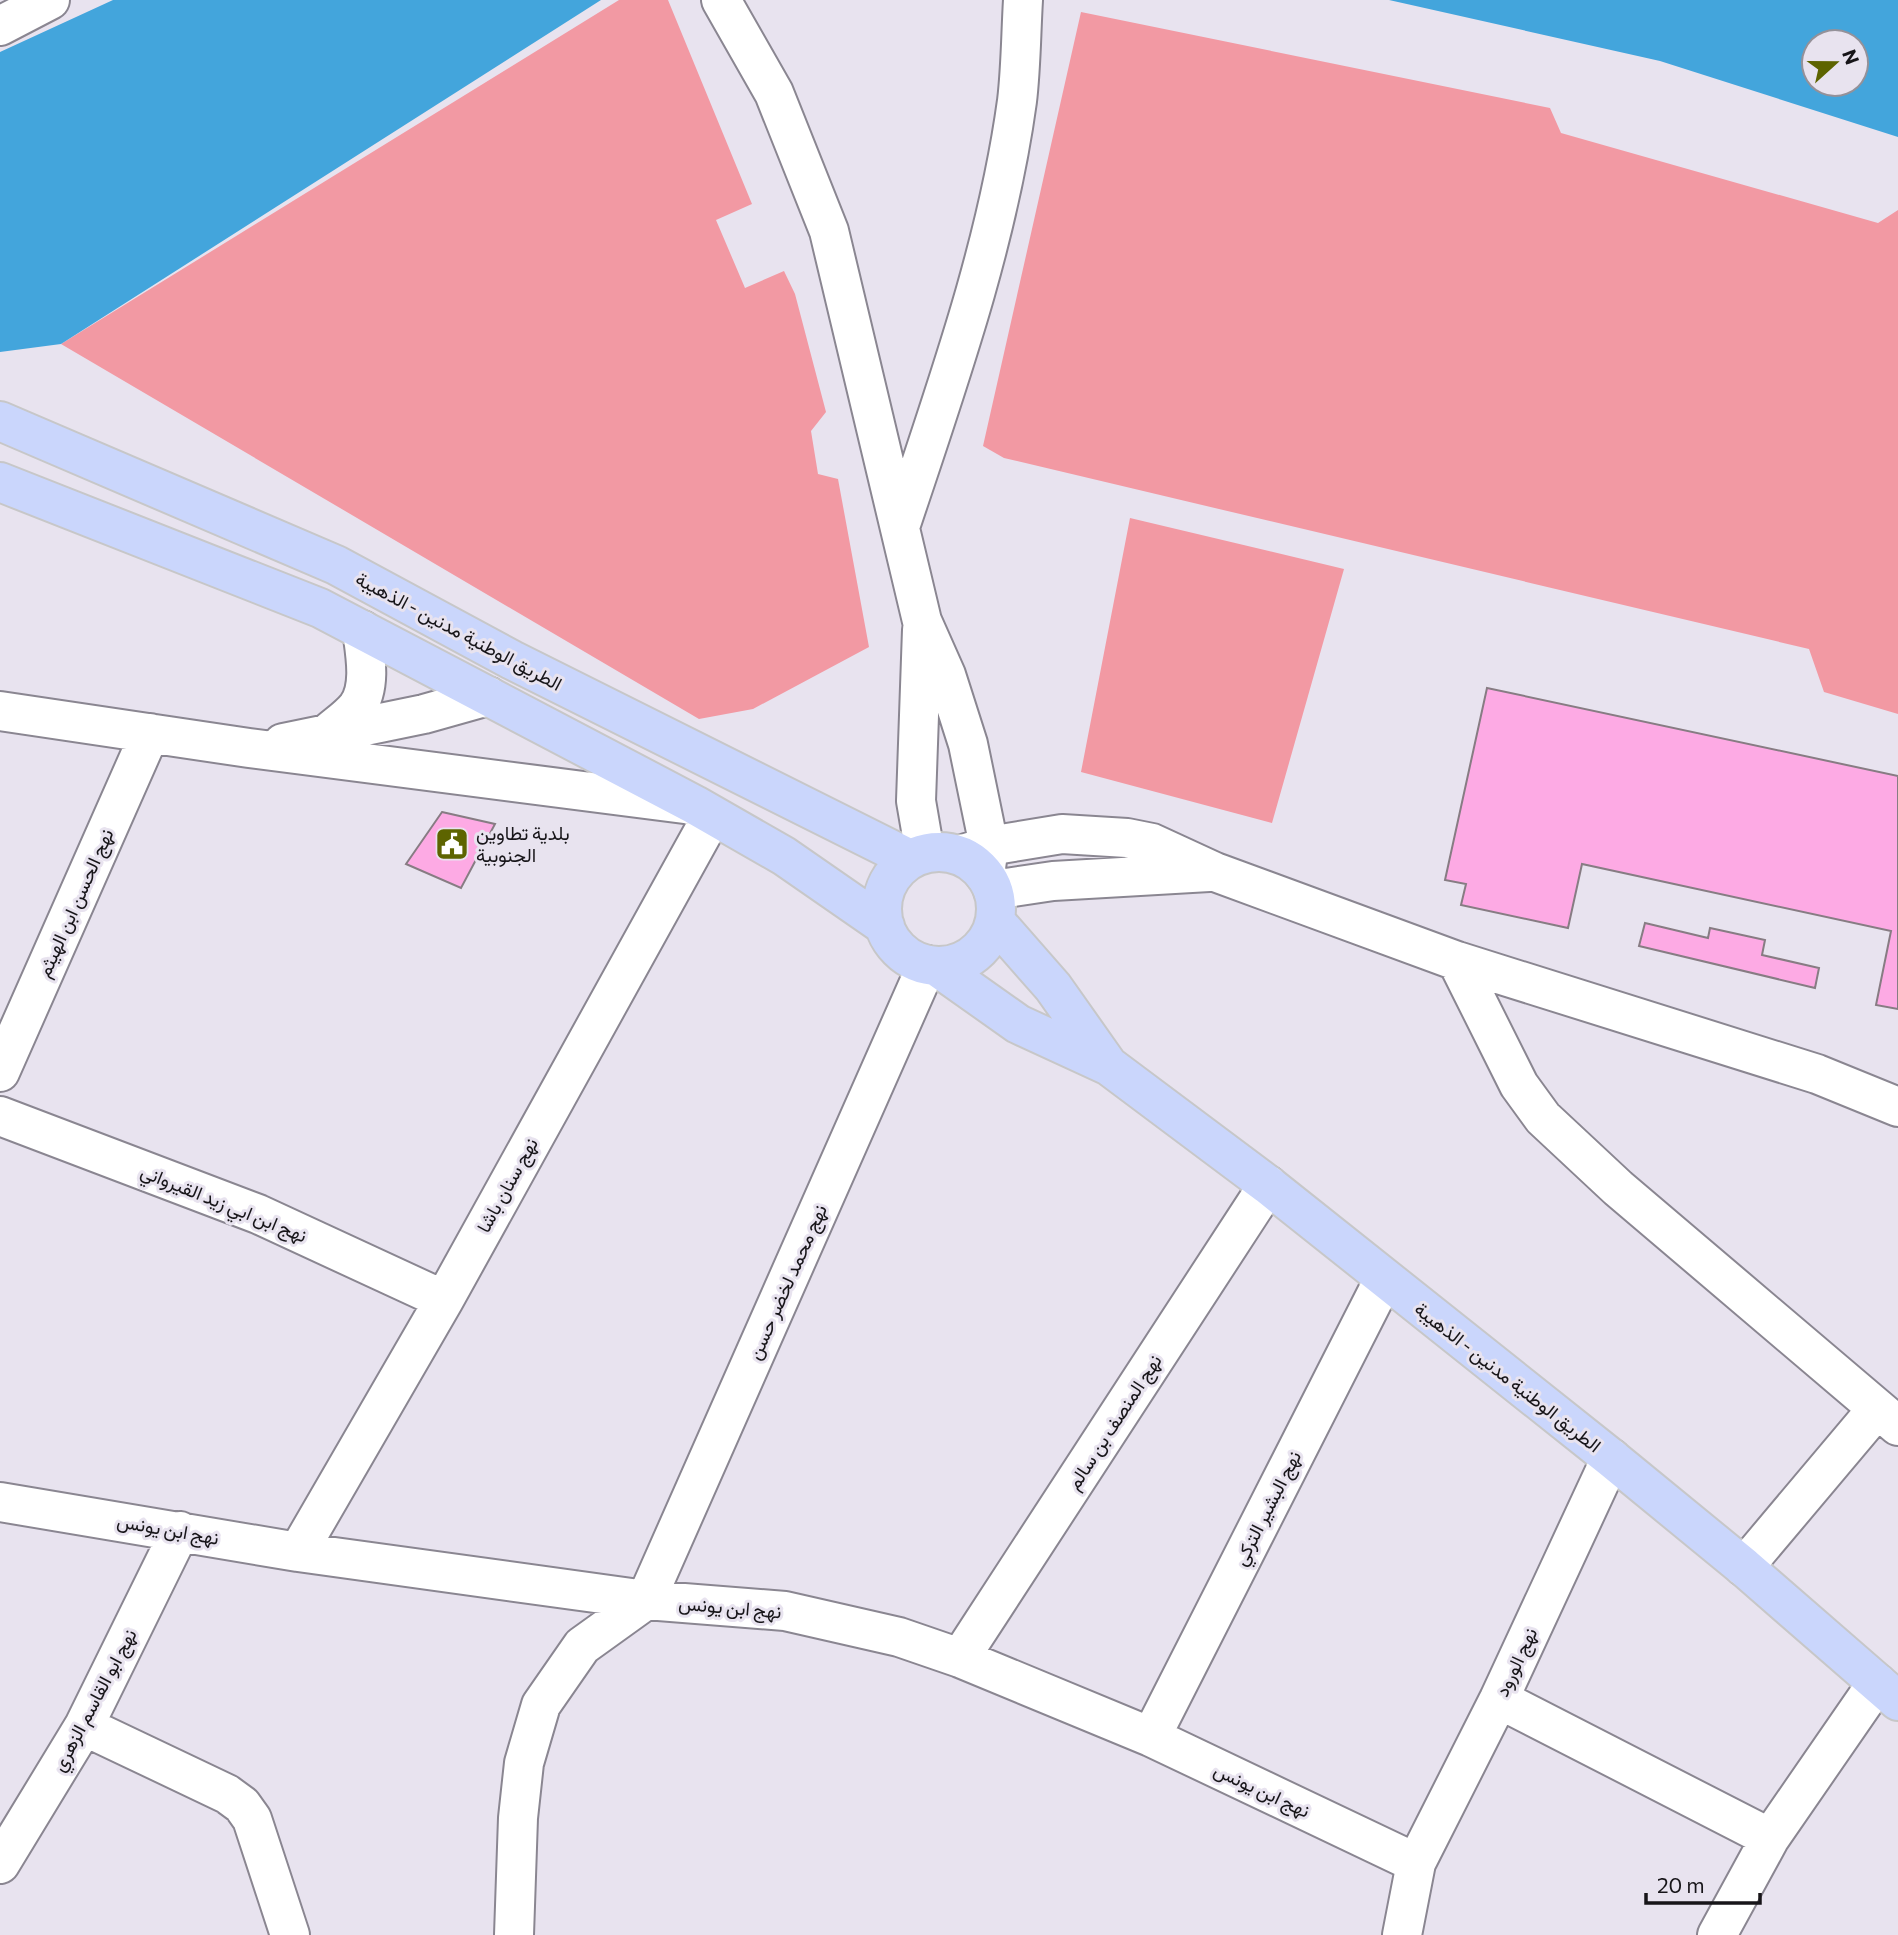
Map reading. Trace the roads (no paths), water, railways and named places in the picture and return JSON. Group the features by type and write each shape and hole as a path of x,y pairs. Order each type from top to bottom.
{"main road":[{"name":"الطريق الوطنية مدنين - الذهيبة","path":"0,421 336,565 512,660 965,871 1109,1066"},
{"path":"0,482 320,608 703,810 784,856 885,926"},
{"path":"488,696 512,660"},
{"path":"898,869 965,871 989,936 980,949 959,962 932,965 909,957 894,944 885,926 881,911 888,881 898,869"},
{"name":"الطريق الوطنية مدنين - الذهيبة","path":"932,965 1018,1024 1109,1066 1268,1185 1611,1458 1744,1567 1888,1692"}],"street":[{"path":"0,26 50,0"},
{"path":"720,0 774,93 829,231 922,621 946,675 968,744 965,871"},
{"path":"900,527 973,297 1008,157 1017,99 1023,0"},
{"path":"922,621 916,801 965,871 1053,881 1215,872 1457,961 1817,1074 1898,1107"},
{"path":"328,733 358,705 365,683 366,660 362,631"},
{"path":"250,748 424,715 488,696"},
{"path":"0,711 703,810"},
{"name":"نهج الحسن ابن الهيثم","path":"0,1072 150,733"},
{"name":"نهج سنان باشا","path":"298,1552 444,1300 703,810"},
{"path":"1457,961 1519,1085 1544,1118 1618,1188 1888,1417 1744,1567"},
{"name":"نهج محمد لخضر حسن","path":"646,1600 932,965"},
{"name":"نهج ابن ابي زيد القيرواني","path":"0,1116 258,1214 444,1300"},
{"name":"نهج المنصف بن سالم","path":"960,1658 1268,1185"},
{"name":"نهج البشير التركي","path":"1151,1737 1384,1279"},
{"name":"نهج الورود","path":"1402,1935 1416,1863 1499,1699 1611,1458"},
{"name":"نهج ابن يونس","path":"0,1502 298,1552 646,1600 785,1611 899,1637 960,1658 1151,1737 1416,1863"},
{"name":"نهج ابو القاسم الزهري","path":"0,1864 84,1726 180,1531"},
{"path":"514,1935 518,1818 524,1763 541,1705 582,1646 646,1600"},
{"path":"1717,1935 1770,1838 1888,1692"},
{"path":"1499,1699 1770,1838"},
{"path":"84,1726 227,1794 242,1805 252,1819 290,1935"}],"water":[{"path":"113,0 601,0 61,344 0,352 0,52"},
{"path":"1389,0 1898,0 1898,137 1660,61"}],"place":[{"name":"بلدية تطاوين الجنوبية","path":"452,844"}]}
